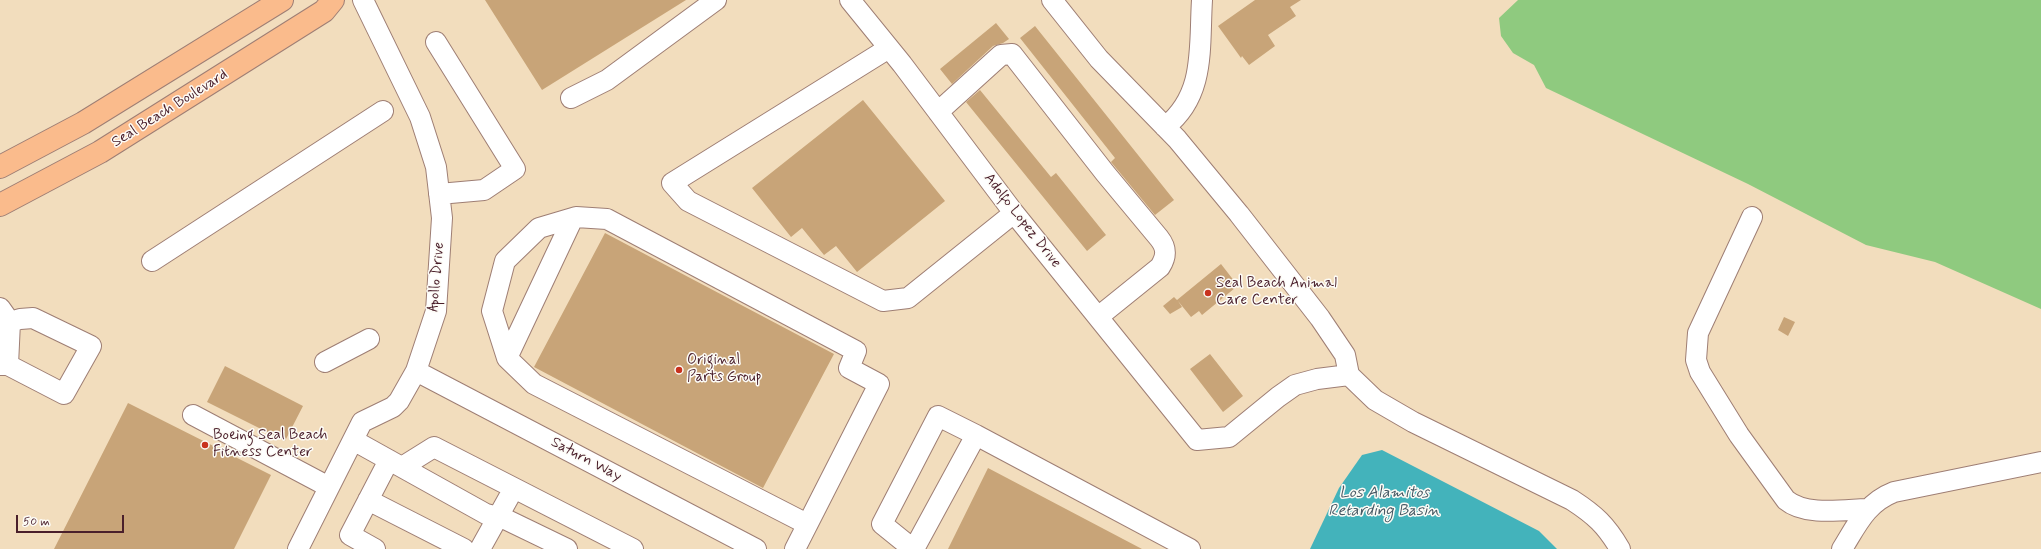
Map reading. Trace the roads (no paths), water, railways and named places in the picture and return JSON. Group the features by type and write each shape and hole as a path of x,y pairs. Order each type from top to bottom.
{"main road":[{"path":"0,167 83,123 282,0"},
{"name":"Seal Beach Boulevard","path":"0,205 107,148 324,11 333,0"}],"lane":[{"name":"Apollo Drive","path":"298,549 362,422 387,411 399,401 416,371 436,311 442,218 436,167 420,117 363,0"},
{"path":"571,98 607,80 716,0"},
{"name":"Adolfo Lopez Drive","path":"850,0 889,48 1014,213 1197,440 1229,437 1295,385 1317,379 1349,375"},
{"path":"1052,0 1099,59 1165,127 1239,214 1320,318 1345,355 1349,375 1375,400 1413,422 1572,500 1595,516 1610,531 1620,549"},
{"path":"1165,127 1179,114 1192,94 1198,72 1202,0"},
{"path":"436,42 516,169 484,190 439,194"},
{"path":"889,48 672,184 688,201 883,302 908,298 1014,213"},
{"path":"938,112 1001,55 1012,54 1105,173 1159,238 1165,246 1166,259 1156,271 1098,317"},
{"path":"152,261 383,111"},
{"path":"1752,217 1698,334 1696,360 1700,372 1739,435 1786,500 1794,507 1804,510 1866,509"},
{"path":"507,358 573,218"},
{"path":"795,549 879,384 849,368 856,351 607,219 573,218 539,228 505,261 492,311 507,358 534,384 807,524"},
{"path":"5,315 20,319 33,318 91,346 64,394 4,365 5,315"},
{"path":"325,362 369,339"},
{"name":"Saturn Way","path":"416,371 756,549"},
{"path":"193,415 329,487"},
{"path":"976,435 913,549 882,524 938,416 976,435 1190,549"},
{"path":"353,440 486,514 498,517 566,549"},
{"path":"375,549 350,535 368,500 395,463 434,447 633,549"},
{"path":"1842,549 1866,509 1882,496 1894,492 2041,462"},
{"path":"480,549 514,488"},
{"path":"368,500 464,549"}],"water":[{"name":"Los Alamitos Retarding Basin","path":"1382,450 1539,531 1557,549 1310,549 1339,488 1362,455"}],"place":[{"name":"Seal Beach Animal Care Center","path":"1208,293"},
{"name":"Original Parts Group","path":"679,370"},
{"name":"Boeing Seal Beach Fitness Center","path":"205,445"}]}
